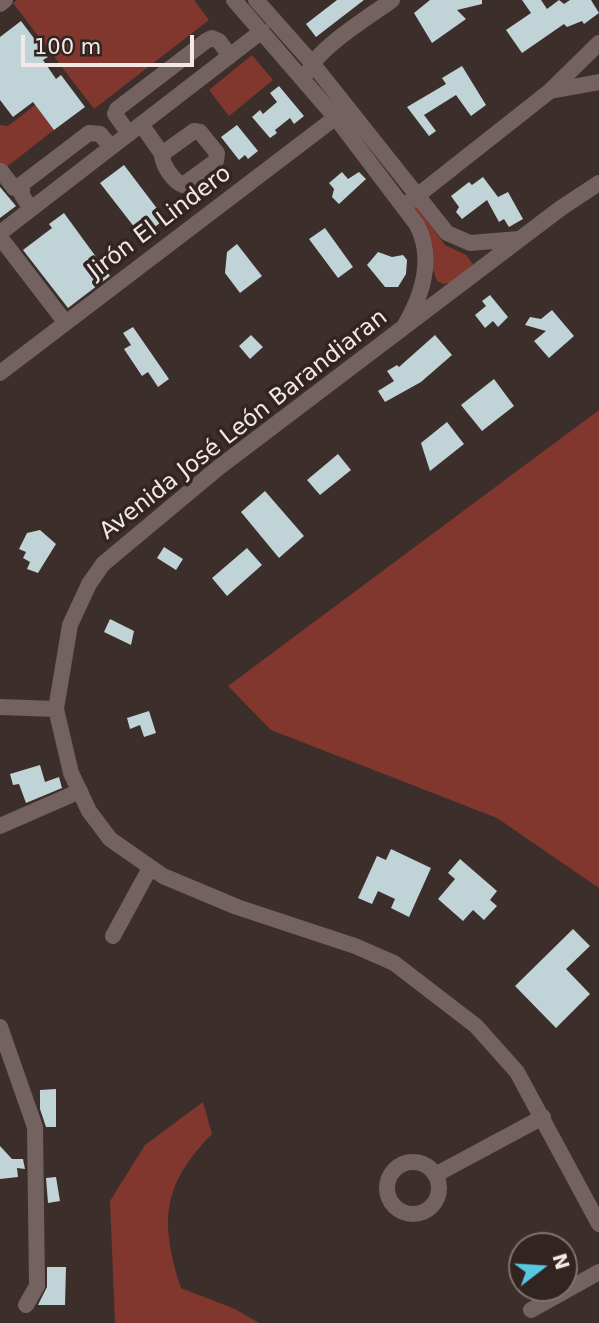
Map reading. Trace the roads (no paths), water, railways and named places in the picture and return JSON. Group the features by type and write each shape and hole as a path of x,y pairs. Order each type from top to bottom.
{"street":[{"path":"0,3 5,0"},
{"path":"219,0 236,3 262,31 312,63 342,113 410,201 447,233 470,243 494,243 524,238"},
{"path":"256,0 308,84 342,113"},
{"path":"308,84 312,63 392,0"},
{"path":"65,322 0,235 262,31"},
{"path":"162,154 115,114 117,109 212,38 219,41 230,56"},
{"path":"410,201 550,91 599,43"},
{"path":"550,91 599,82"},
{"name":"Jirón El Lindero","path":"0,373 342,113"},
{"path":"20,190 22,184 89,133 100,134 111,147"},
{"path":"1,171 14,188 20,190 32,209"},
{"name":"Avenida José León Barandiaran","path":"599,183 561,208 218,468 103,564 89,584 70,625 56,709 71,773 89,811 110,839 150,868 237,907 355,946 394,963 476,1026 517,1072 599,1224"},
{"path":"410,201 422,234 432,287 437,292 450,294"},
{"path":"470,243 480,262 474,275"},
{"path":"401,331 418,299 426,265"},
{"path":"0,707 56,709"},
{"path":"0,826 80,791"},
{"path":"114,936 150,868"},
{"path":"0,1027 35,1127 37,1286 26,1305"},
{"path":"435,1175 543,1117"},
{"path":"531,1310 599,1272"}]}
